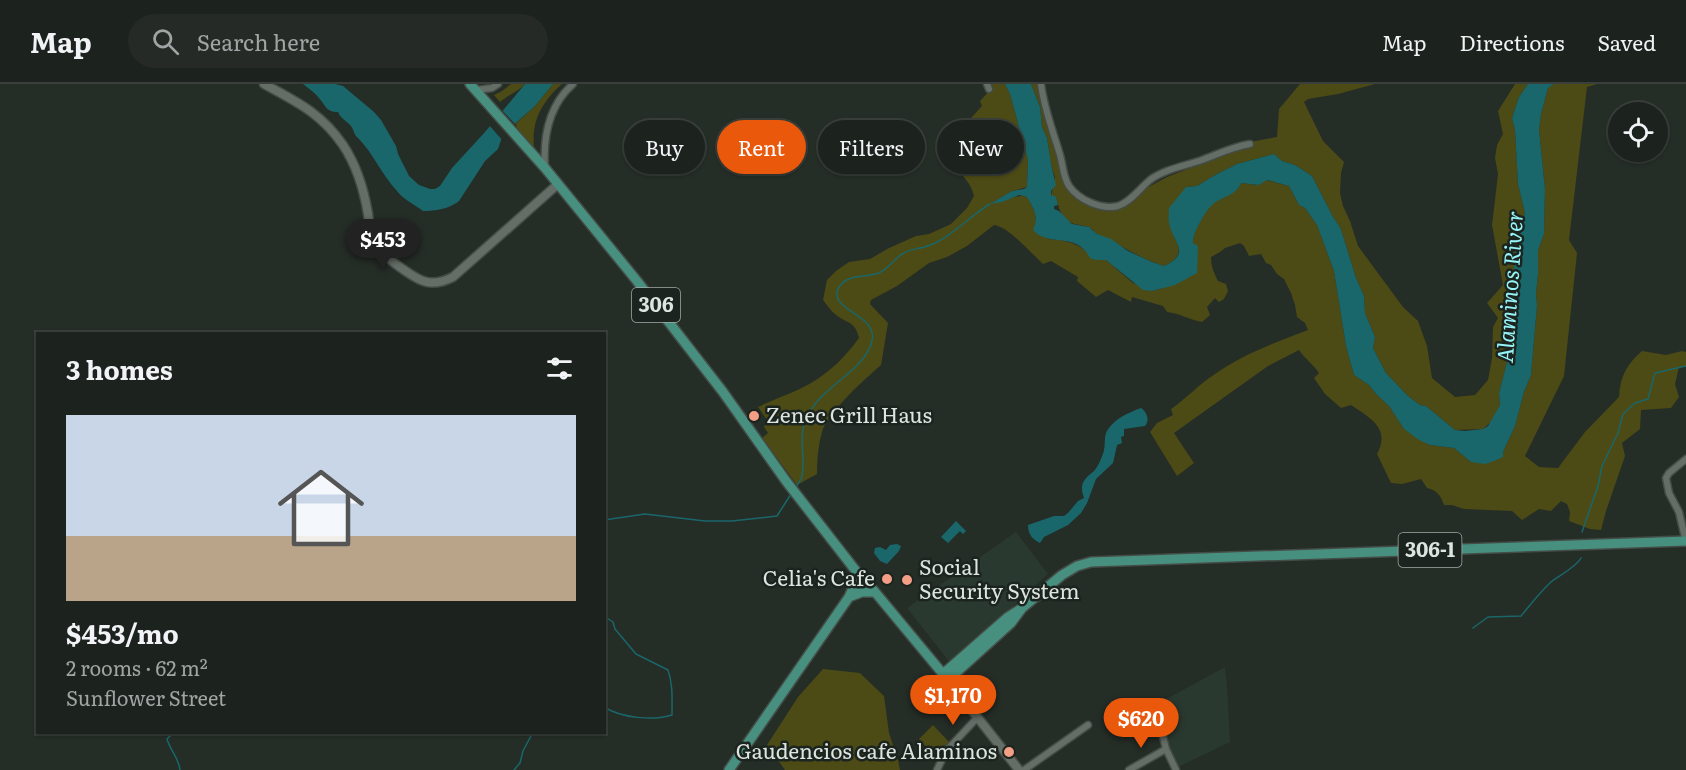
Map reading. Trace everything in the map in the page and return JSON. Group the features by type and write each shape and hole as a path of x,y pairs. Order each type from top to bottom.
{"main road":[{"name":"306","path":"473,87 558,183 683,339 786,481 855,571 876,592 945,677"},
{"name":"306-1","path":"945,677 1008,617 1062,574 1091,562 1686,541"},
{"path":"851,593 855,571"},
{"path":"729,770 851,593 865,582"},
{"path":"851,593 876,592"}],"street":[{"path":"264,84 306,108 329,126 352,160 361,181 369,217 369,232 374,245 383,254 424,282 442,282 453,277 558,183"},
{"path":"473,87 492,88 498,84"},
{"path":"545,168 544,142 548,125 557,101 573,84"},
{"path":"1041,84 1043,102 1065,177 1069,186 1089,203 1109,207 1119,206 1151,179 1226,150 1250,144"},
{"path":"1686,459 1666,478 1686,541"},
{"name":"306","path":"945,677 1019,770"},
{"path":"937,770 946,751 977,718"},
{"path":"1159,720 1166,749 1176,770"},
{"path":"1024,770 1088,725"},
{"path":"1129,770 1166,749"}],"shaded area":[{"path":"511,84 525,84 500,102 494,95"},
{"path":"553,84 562,84 548,99 537,117 534,151 513,126 534,107"},
{"path":"987,84 1005,84 1017,120 970,120 982,106 980,101 991,89"},
{"path":"1031,84 1038,84 1043,109 1072,191 1110,208 1167,177 1229,153 1244,143 1277,137 1279,109 1300,84 1375,84 1308,99 1304,102 1323,141 1344,162 1340,193 1358,246 1403,307 1418,321 1427,346 1432,378 1455,397 1475,395 1488,380 1492,358 1493,327 1498,318 1487,303 1503,285 1492,225 1498,174 1495,158 1497,145 1503,134 1498,111 1515,84 1528,84 1519,97 1512,118 1515,130 1518,184 1525,213 1515,247 1513,291 1515,312 1511,347 1499,393 1500,405 1492,421 1483,429 1455,430 1426,406 1420,405 1408,396 1386,373 1373,348 1375,337 1365,313 1364,296 1340,227 1312,176 1295,165 1282,161 1274,154 1237,164 1197,186 1186,187 1174,237 1179,251 1173,261 1164,266 1097,234 1090,228 1072,223 1063,216 1056,198 1051,196 1055,177 1047,138 1042,127 1040,107"},
{"path":"1554,84 1597,84 1587,87 1569,240 1577,253 1564,376 1525,456 1539,467 1558,468 1585,432 1619,397 1625,371 1642,351 1666,355 1686,352 1686,367 1679,367 1675,384 1679,397 1671,408 1641,410 1640,429 1622,443 1625,456 1601,530 1590,529 1569,521 1570,512 1567,504 1561,501 1551,511 1539,509 1522,520 1512,511 1464,509 1444,505 1438,494 1427,488 1421,479 1402,484 1391,483 1377,454 1382,437 1380,430 1365,414 1351,405 1341,408 1325,394 1314,378 1319,373 1299,350 1268,366 1174,433 1194,463 1177,476 1150,432 1157,423 1173,415 1171,409 1204,382 1237,360 1308,330 1305,323 1297,317 1291,293 1284,279 1271,265 1266,263 1261,254 1249,256 1240,243 1225,248 1211,257 1211,260 1218,281 1226,284 1228,291 1224,299 1219,302 1215,298 1207,307 1210,315 1202,322 1167,312 1163,306 1132,297 1131,302 1108,290 1096,297 1077,281 1078,277 1051,261 1043,264 1013,235 994,225 967,246 947,257 929,263 897,286 871,300 870,304 888,323 881,365 831,415 822,432 817,474 797,485 762,438 768,433 764,427 767,420 758,407 799,389 825,374 859,338 853,326 836,315 823,300 827,280 849,262 870,259 916,236 929,234 951,224 967,208 974,196 962,174 1024,174 1024,145 1028,160 1027,187 1012,191 992,203 1018,196 1028,197 1036,222 1048,239 1079,246 1096,260 1106,260 1133,283 1152,291 1163,288 1193,243 1199,224 1211,205 1232,193 1241,183 1259,185 1266,180 1289,186 1299,205 1305,208 1317,225 1334,271 1346,346 1354,375 1369,385 1389,406 1404,429 1430,445 1454,448 1471,462 1503,452 1515,426 1531,375 1537,306 1538,250 1544,234 1545,189 1539,130 1548,88"},
{"path":"1016,532 1048,574 952,662 948,660 907,608"},
{"path":"1225,667 1230,742 1178,767 1148,709"},
{"path":"823,669 860,673 884,696 889,733 900,770 785,770 767,745 798,697"},
{"path":"933,725 949,742 934,755 919,739"}],"water":[{"path":"303,84 343,86 381,120 409,176 419,185 435,189 440,186 452,168 525,84 553,84 534,107 503,134 498,149 485,161 459,201 442,209 423,211 397,191 351,126 338,112 329,110"},
{"path":"1005,84 1031,84 1040,107 1042,127 1047,138 1056,185 1051,191 1058,205 1054,206 1054,209 1072,224 1089,227 1128,251 1164,266 1177,257 1179,252 1169,223 1169,208 1186,187 1197,186 1237,164 1274,154 1282,161 1295,165 1312,176 1340,227 1364,296 1365,313 1375,337 1373,348 1386,373 1420,405 1426,406 1455,430 1465,431 1483,429 1488,426 1500,405 1499,393 1511,347 1515,312 1513,291 1515,247 1525,213 1518,184 1515,130 1512,118 1519,97 1528,84 1554,84 1548,88 1539,130 1545,189 1544,234 1538,250 1537,306 1531,375 1503,457 1485,464 1471,462 1454,448 1430,445 1419,440 1404,429 1389,406 1369,385 1354,375 1346,346 1334,271 1317,225 1305,208 1299,205 1289,186 1267,180 1259,185 1241,183 1232,194 1212,205 1206,212 1193,239 1193,243 1198,246 1197,273 1175,285 1152,291 1143,290 1106,260 1090,258 1078,245 1047,238 1033,230 1036,217 1027,197 1019,195 990,204 1012,191 1027,187 1028,160 1024,145 1024,120 1017,120"},
{"path":"1141,408 1147,416 1147,424 1124,429 1124,436 1121,437 1122,443 1117,445 1113,463 1096,479 1081,513 1068,525 1044,537 1040,543 1035,540 1030,534 1028,525 1054,516 1064,516 1084,498 1083,483 1100,461 1107,431 1119,418"},
{"path":"956,521 966,531 963,534 960,531 948,543 941,537"},
{"path":"890,545 901,546 899,551 887,564 880,561 874,553 875,548 880,547 886,550"}],"pier":[{"path":"501,109 517,126 506,136 504,142 488,124"}],"waterway":[{"path":"796,487 802,477 802,440 807,417 813,406 861,361 872,341 872,332 868,325 840,303 837,296 838,289 851,278 879,273 907,251 938,242 990,204"},
{"path":"1582,532 1598,486 1602,466 1618,433 1623,414 1635,403 1648,399 1655,373 1686,366"},
{"path":"606,520 645,514 705,521 732,521 777,516 791,494"},
{"path":"1473,628 1488,617 1521,616 1551,582 1572,568 1581,558"},
{"path":"606,617 613,622 615,629 636,654 668,670 672,715 656,718 638,717 619,714 606,708"},
{"path":"172,734 167,739 180,770"},
{"path":"514,770 520,763 532,734"}],"place":[{"name":"Zenec Grill Haus","path":"754,416"},
{"name":"Celia's Cafe","path":"887,579"},
{"name":"Social Security System","path":"907,580"},
{"name":"Gaudencios cafe Alaminos","path":"1009,752"}],"water label":[{"name":"Alaminos River","path":"1510,287"}]}
